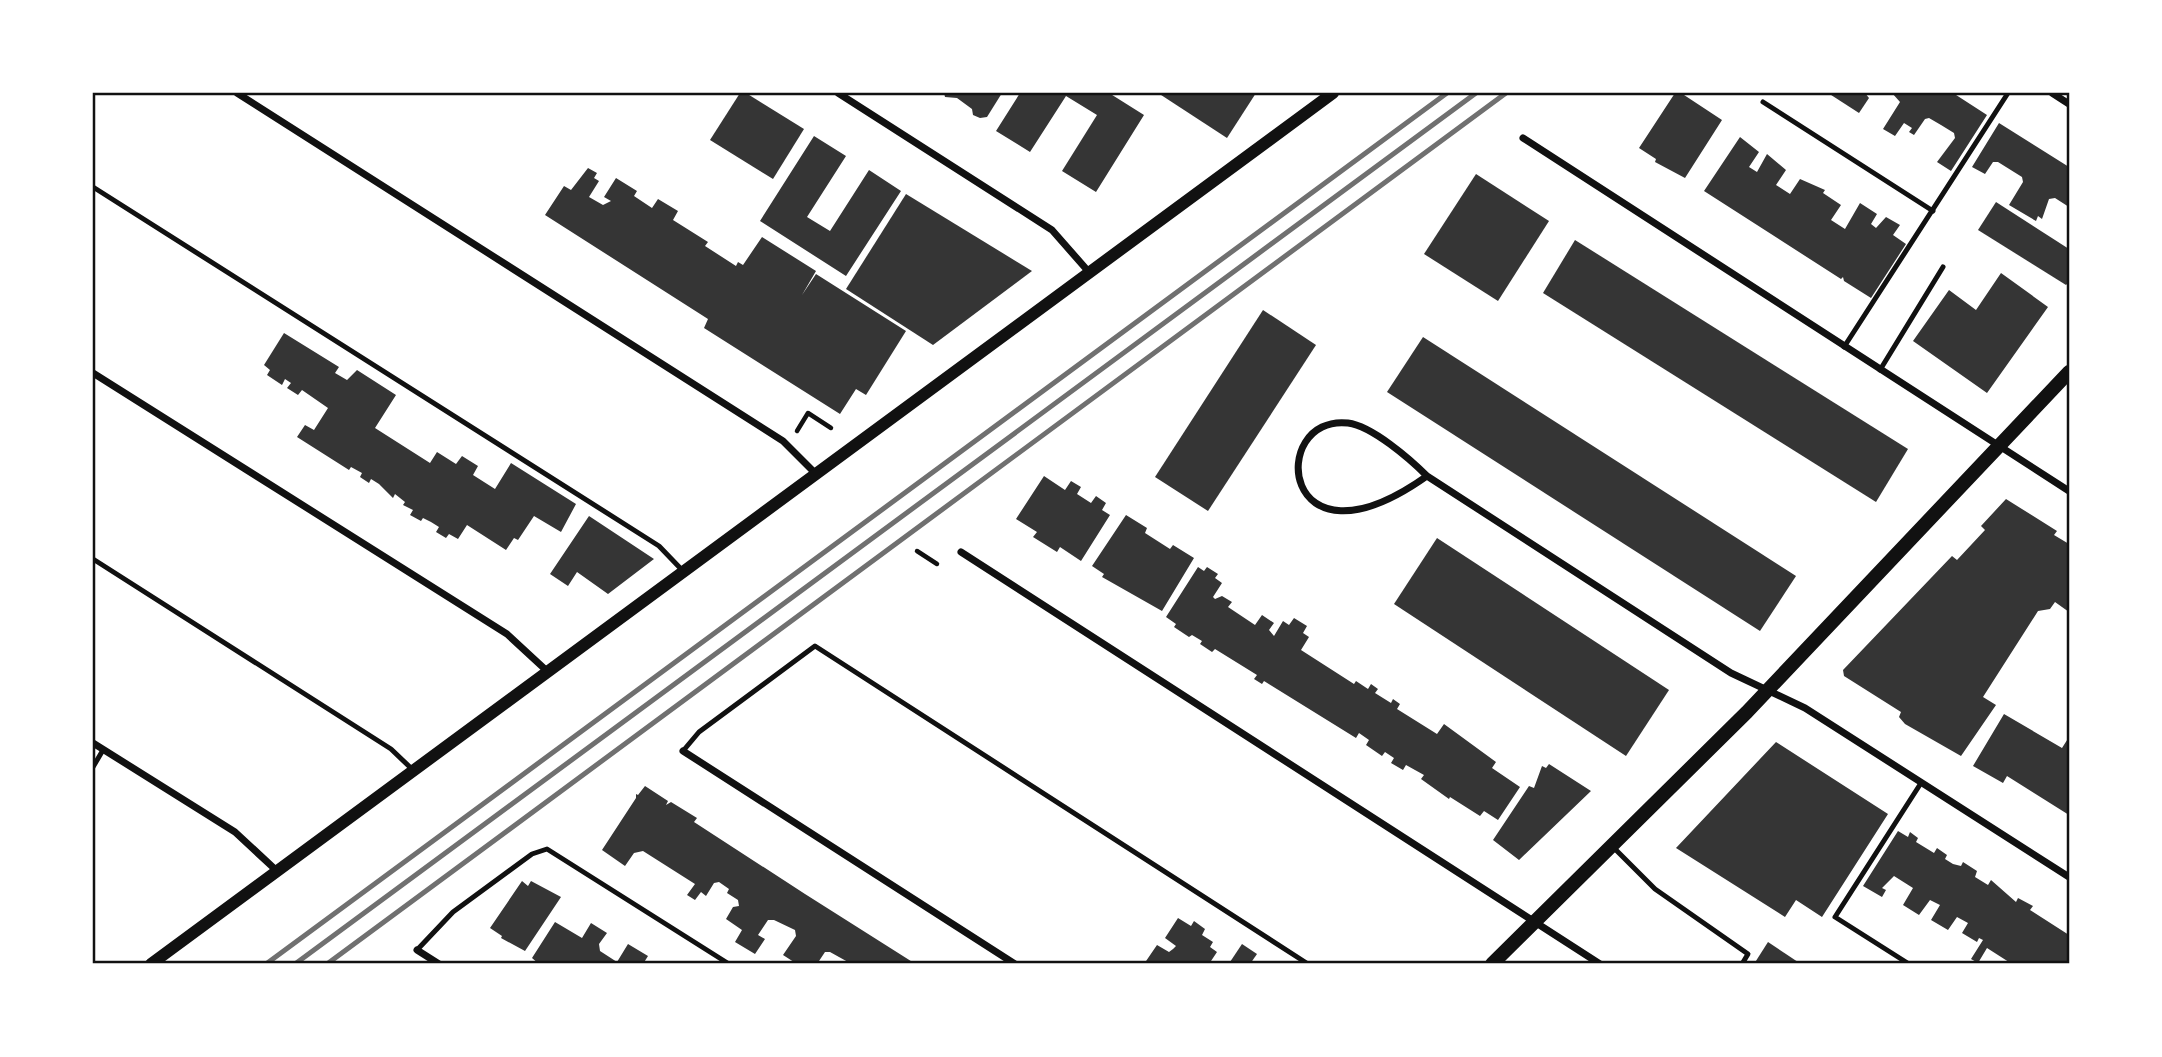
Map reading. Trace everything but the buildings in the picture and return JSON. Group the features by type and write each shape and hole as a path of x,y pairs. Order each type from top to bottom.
{"main road":[{"path":"1492,964 1768,691 2069,372"}],"street":[{"path":"237,93 783,441 815,473"},
{"path":"838,93 1052,230 1088,271"},
{"path":"151,964 1333,93"},
{"path":"2052,93 2069,104"},
{"path":"1523,138 2069,491"},
{"path":"93,373 506,634 547,671"},
{"path":"1427,476 1393,497 1358,510 1336,513 1317,505 1303,489 1297,461 1303,446 1312,435 1325,426 1349,423 1402,453 1427,476 1731,673 1805,708 2069,877"},
{"path":"961,552 1600,964"},
{"path":"93,743 234,832 277,871"},
{"path":"683,751 1015,964"},
{"path":"417,950 439,964"}],"lane":[{"path":"1844,347 2008,93"},
{"path":"1763,102 1933,211"},
{"path":"93,187 659,546 683,571"},
{"path":"1880,370 1943,267"},
{"path":"93,559 391,748 414,772"},
{"path":"683,751 699,733 815,646 1308,964"},
{"path":"93,767 103,750"},
{"path":"1909,964 1835,917 1921,783"},
{"path":"1613,847 1655,889 1748,954 1742,964"},
{"path":"417,950 453,912 532,854 547,849 729,964"}],"path":[{"path":"801,425 808,413 831,428"},
{"path":"917,551 937,564"}],"railway":[{"path":"266,964 1447,93"},
{"path":"295,964 1476,93"},
{"path":"327,964 1506,93"}]}
